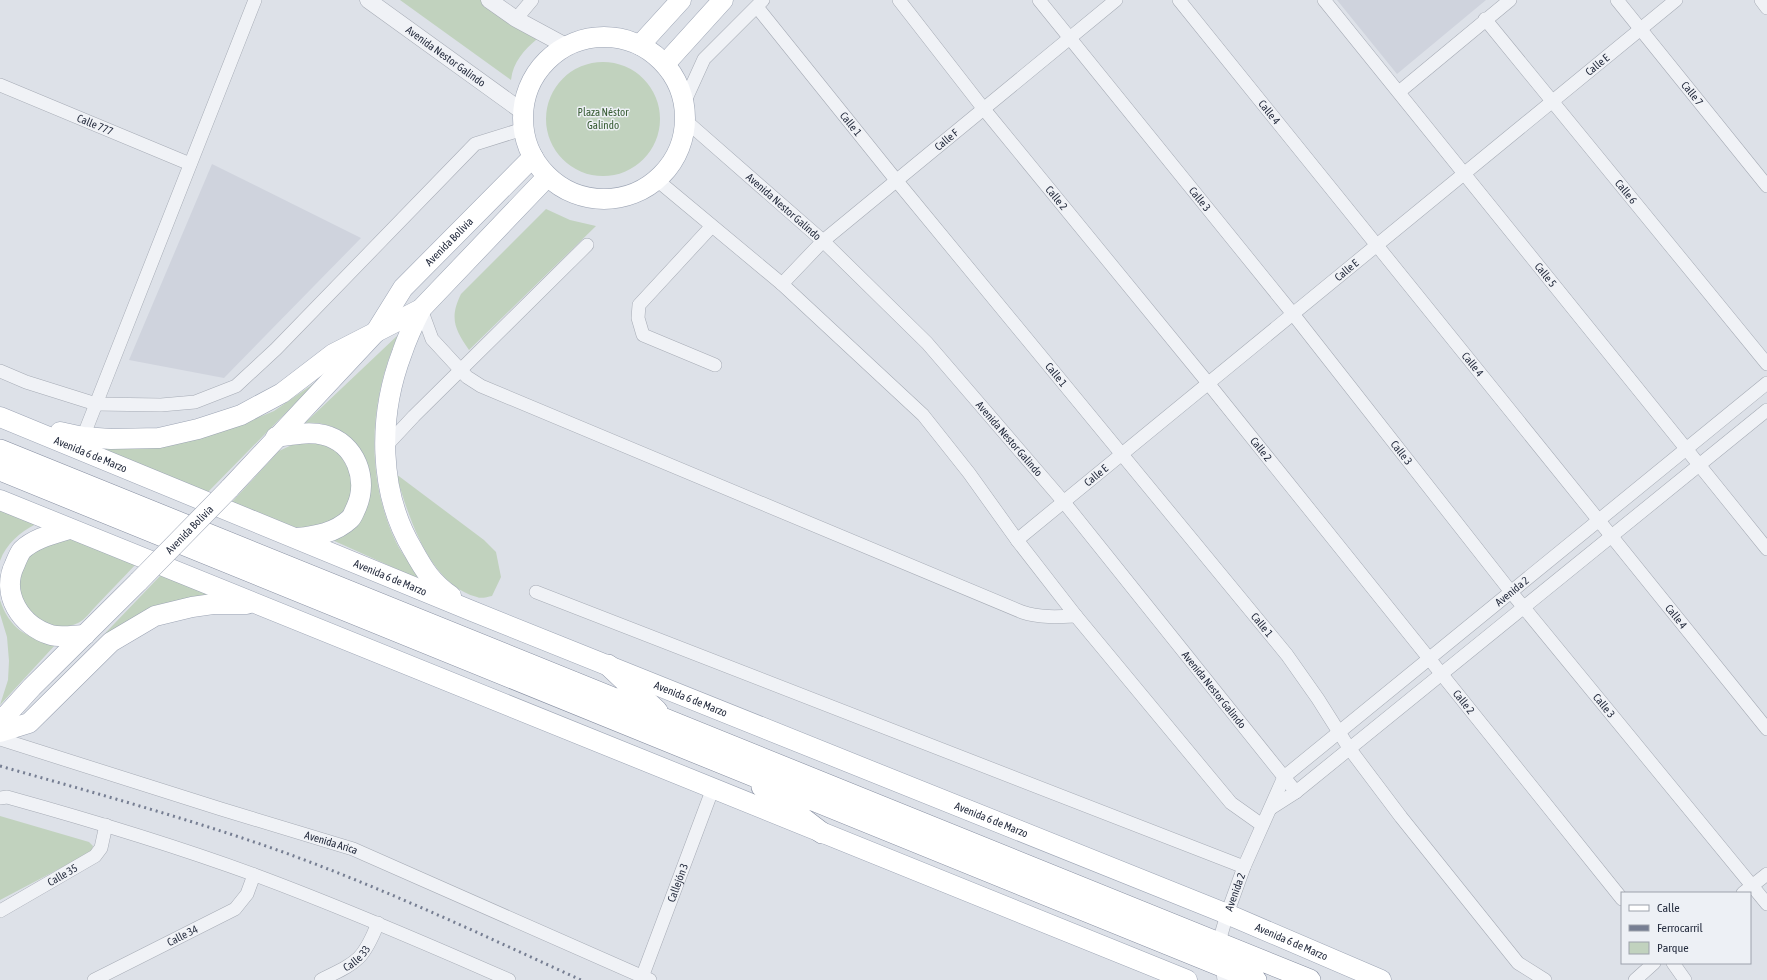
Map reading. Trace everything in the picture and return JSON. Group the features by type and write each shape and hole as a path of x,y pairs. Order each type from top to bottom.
{"highway":[{"path":"0,450 1310,980"},
{"path":"0,470 743,772 1223,973 1256,980"},
{"path":"608,665 666,719"},
{"path":"743,772 822,833"}],"main road":[{"path":"640,45 680,0"},
{"path":"665,64 723,0"},
{"path":"603,36 622,38 640,45 656,55 665,64 678,85 685,112 683,140 676,157 657,180 637,193 614,200 590,199 567,191 548,177 532,157 526,144 523,121 526,96 532,80 542,65 566,46 584,39 603,36"},
{"name":"Avenida Bolivia","path":"0,722 229,489 276,437 375,333 403,288 532,157"},
{"name":"Avenida Bolivia","path":"375,333 421,309 548,177"},
{"path":"421,309 401,354 390,394 386,426 387,479 395,511 407,540 428,576 445,592 472,611"},
{"path":"8,420 83,437 111,439 159,438 198,429 241,415 282,393 333,354 375,333"},
{"name":"Avenida 6 de Marzo","path":"8,420 472,611 1227,914 1382,980"},
{"path":"276,437 303,433 325,435 346,446 357,464 362,481 360,501 351,518 338,528 318,536 295,538"},
{"path":"0,500 1187,980"},
{"path":"69,529 44,536 28,545 21,552 10,573 9,590 16,610 30,626 52,635 85,635"},
{"path":"0,732 29,723 111,642 155,616 192,607 213,604 233,603 265,606"}],"street":[{"path":"83,437 255,0"},
{"name":"Avenida Nestor Galindo","path":"368,0 523,121"},
{"path":"489,0 516,19 566,46"},
{"path":"516,19 532,0"},
{"name":"Calle 2","path":"899,0 983,108 1208,383 1621,898"},
{"name":"Calle 3","path":"1039,0 1293,314 1511,592 1748,890"},
{"name":"Calle F","path":"782,284 823,241 1116,0"},
{"name":"Calle 4","path":"1179,0 1767,729"},
{"name":"Calle 5","path":"1324,0 1767,549"},
{"path":"1399,92 1485,19 1510,0"},
{"name":"Calle 7","path":"1617,0 1767,186"},
{"name":"Calle E","path":"1017,540 1676,0"},
{"path":"1761,0 1767,8"},
{"path":"685,112 704,59 760,3"},
{"name":"Calle 1","path":"760,3 896,180 1287,655 1318,699 1349,748 1401,817 1518,963 1545,980"},
{"name":"Calle 6","path":"1485,19 1767,364"},
{"name":"Calle 777","path":"0,85 190,164"},
{"name":"Avenida Nestor Galindo","path":"685,112 823,241 927,343 1063,501 1296,792"},
{"path":"0,371 26,382 96,404 161,405 195,402 236,386 276,349 475,144 523,121"},
{"path":"657,180 711,227 782,284 923,415 969,473 1017,540 1076,616 1231,803 1262,825"},
{"path":"711,227 639,305 638,318 643,335 715,365"},
{"path":"386,446 587,245"},
{"path":"421,309 432,339 467,377 481,386 1022,612 1034,616 1076,616"},
{"name":"Avenida 2","path":"1223,973 1219,942 1227,914 1244,867 1284,777 1600,521 1767,383"},
{"name":"Avenida 2","path":"1271,808 1296,792 1767,410"},
{"path":"536,592 1244,867"},
{"name":"Avenida Arica","path":"0,739 221,810 353,849 644,979"},
{"name":"Callejón 3","path":"644,979 713,788"},
{"path":"0,798 7,797 106,825 254,875 378,923 504,979"},
{"name":"Calle 35","path":"0,911 95,856 101,848 106,825"},
{"path":"1748,890 1767,874"},
{"name":"Calle 34","path":"94,980 235,909 247,894 254,875"},
{"name":"Calle 3","path":"1751,892 1767,904"},
{"name":"Calle 33","path":"321,980 352,965 363,955 370,943 378,923"},
{"path":"1635,980 1653,964"},
{"path":"1674,964 1685,980"}],"shaded area":[{"path":"1337,0 1486,0 1397,74"},
{"path":"212,164 361,238 224,378 129,360"}],"green space":[{"path":"400,0 483,0 537,39 520,57 514,68 511,80"},
{"name":"Plaza Néstor Galindo","path":"603,62 625,66 643,79 656,97 660,119 656,141 643,159 625,172 603,176 581,172 563,159 550,141 546,119 550,97 563,79 581,66"},
{"path":"546,209 570,220 596,226 469,350 460,336 455,324 455,310 461,294"},
{"path":"398,335 388,360 376,412 374,438 375,465 379,491 386,517 398,547 421,580 330,539 369,499 370,474 367,462 362,452 347,435 328,425 305,423"},
{"path":"316,382 207,493 93,446 230,429 274,411"},
{"path":"314,440 340,453 354,481 347,509 328,524 306,529 295,527 230,504 279,451 296,443"},
{"path":"396,474 484,540 496,552 501,577 492,596 479,598 460,590 433,564 414,528"},
{"path":"0,510 36,524 14,539 6,549 0,561"},
{"path":"65,538 82,540 136,564 83,620 64,627 50,625 38,619 28,609 22,597 19,583 20,570 29,554"},
{"path":"161,575 211,595 183,600 44,697"},
{"path":"0,600 8,618 20,631 36,639 56,644 0,705 8,680 9,661 7,637 0,614"},
{"path":"0,816 89,842 93,846 91,852 0,900"}],"railway":[{"path":"0,766 178,817 283,852 359,881 471,929 581,980"}]}
